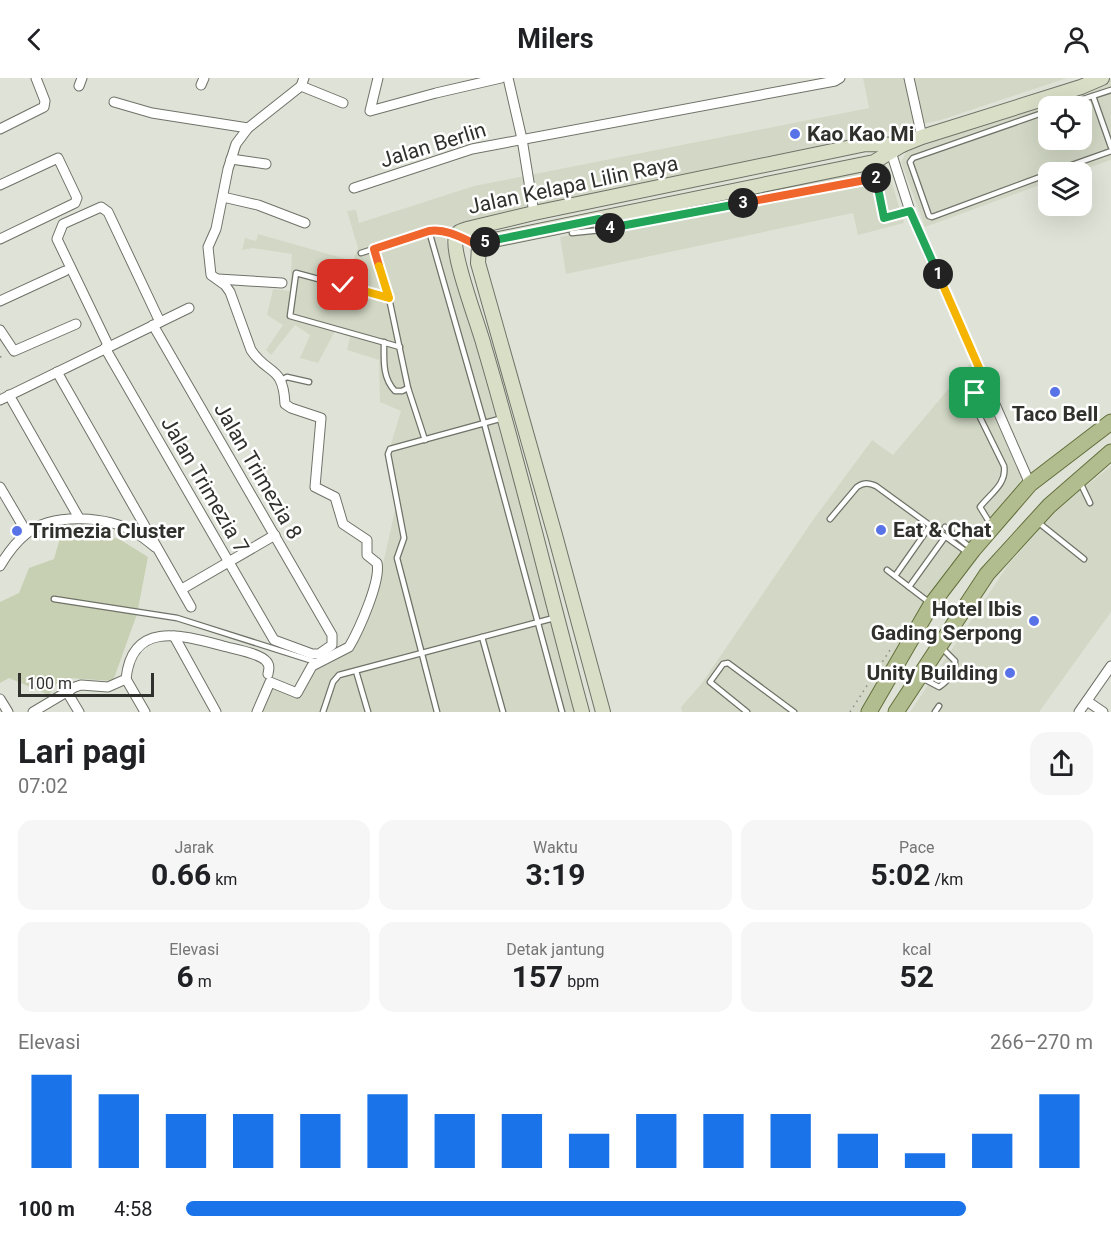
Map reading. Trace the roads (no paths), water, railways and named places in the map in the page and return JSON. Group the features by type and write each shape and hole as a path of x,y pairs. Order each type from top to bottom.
{"main road":[{"path":"868,712 899,647 972,552 1030,484 1111,422"},
{"path":"896,712 987,574 1048,506 1111,452"},
{"path":"1030,484 1048,506"},
{"path":"876,712 902,663 899,647"},
{"path":"891,712 920,669 930,661"}],"street":[{"path":"0,129 44,107 45,101 36,78"},
{"path":"378,78 369,110 373,112 436,93 501,78"},
{"path":"508,78 522,139 534,213"},
{"name":"Jalan Berlin","path":"354,188 472,149 778,87 835,81 840,78"},
{"path":"909,78 922,137"},
{"name":"Jalan Kelapa Lilin Raya","path":"603,712 478,263 479,246 484,242 600,225 689,200 874,162 894,148 922,137 1071,84 1102,78"},
{"path":"257,712 270,682 297,693 310,668 316,662 351,645 379,570 377,563 367,555 367,540 343,524 335,496 315,487 322,419 285,404 281,380 251,350 230,292 225,285 211,275 208,248 216,229 236,144 248,128 303,82 343,103"},
{"path":"114,102 152,113 248,128"},
{"name":"Jalan Kelapa Lilin Raya","path":"582,712 505,418 474,309 459,267 456,236 467,229 534,213 866,144 894,148"},
{"path":"894,148 910,211 1030,484"},
{"path":"0,186 58,158 77,198 75,203 0,240"},
{"path":"231,159 266,164"},
{"path":"683,182 689,200"},
{"path":"223,197 258,205 305,223"},
{"name":"Jalan Trimezia 7","path":"108,212 101,207 63,224 57,239 107,348 274,640"},
{"name":"Jalan Trimezia 8","path":"108,212 157,323 332,635 332,645 315,655 274,640"},
{"path":"456,236 479,246"},
{"path":"459,267 468,260 478,263"},
{"path":"0,301 66,271"},
{"path":"216,279 282,283"},
{"path":"0,400 189,308"},
{"path":"0,330 14,351 76,324"},
{"path":"57,372 191,607"},
{"path":"9,395 80,518"},
{"path":"0,487 27,533"},
{"path":"0,566 6,555 27,533 48,522 80,518 107,522 135,532 158,549"},
{"path":"182,590 275,535"},
{"path":"145,712 126,679 127,664 138,646 156,636 186,636 249,652 266,660 269,665 268,674"},
{"path":"174,636 216,712"},
{"path":"1079,712 1111,666"},
{"path":"33,712 81,685 108,687 126,679"},
{"path":"67,692 79,712"},
{"path":"0,699 8,712"},
{"path":"1087,701 1103,712"}],"lane":[{"path":"1078,162 1111,149 1093,96 1111,90"},
{"path":"1038,114 913,158 910,162 929,216 932,217 1038,177"},
{"path":"572,233 600,225 874,177 884,218 910,211"},
{"path":"361,253 429,231 436,230 456,236"},
{"path":"429,231 484,423 562,712"},
{"path":"374,249 389,298 408,388 425,440"},
{"path":"389,298 296,273 290,316 400,347"},
{"path":"384,342 384,363 390,385 394,391 408,388"},
{"path":"281,380 287,377 309,382"},
{"path":"987,386 970,398 1004,466 1004,479 980,507 993,528"},
{"path":"436,712 397,558 404,538 388,454 390,449 505,418"},
{"path":"1079,479 1090,503"},
{"path":"830,519 857,486 870,483 945,537 972,552"},
{"path":"1035,521 1084,559"},
{"path":"895,576 930,526"},
{"path":"945,527 972,552"},
{"path":"909,587 945,537"},
{"path":"887,570 932,605"},
{"path":"54,599 177,618 316,662"},
{"path":"323,712 335,678 339,675 556,617"},
{"path":"482,637 503,712"},
{"path":"919,676 939,687 953,673 955,660 940,647"},
{"path":"747,712 710,682 723,664 728,663 794,712"},
{"path":"356,671 368,712"},
{"path":"935,712 939,706"}],"place":[{"name":"Kao Kao Mi","path":"795,134"},
{"name":"Taco Bell","path":"1055,392"},
{"name":"Eat & Chat","path":"881,530"},
{"name":"Trimezia Cluster","path":"17,531"},
{"name":"Hotel Ibis Gading Serpong","path":"1034,621"},
{"name":"Unity Building","path":"1010,673"}]}
